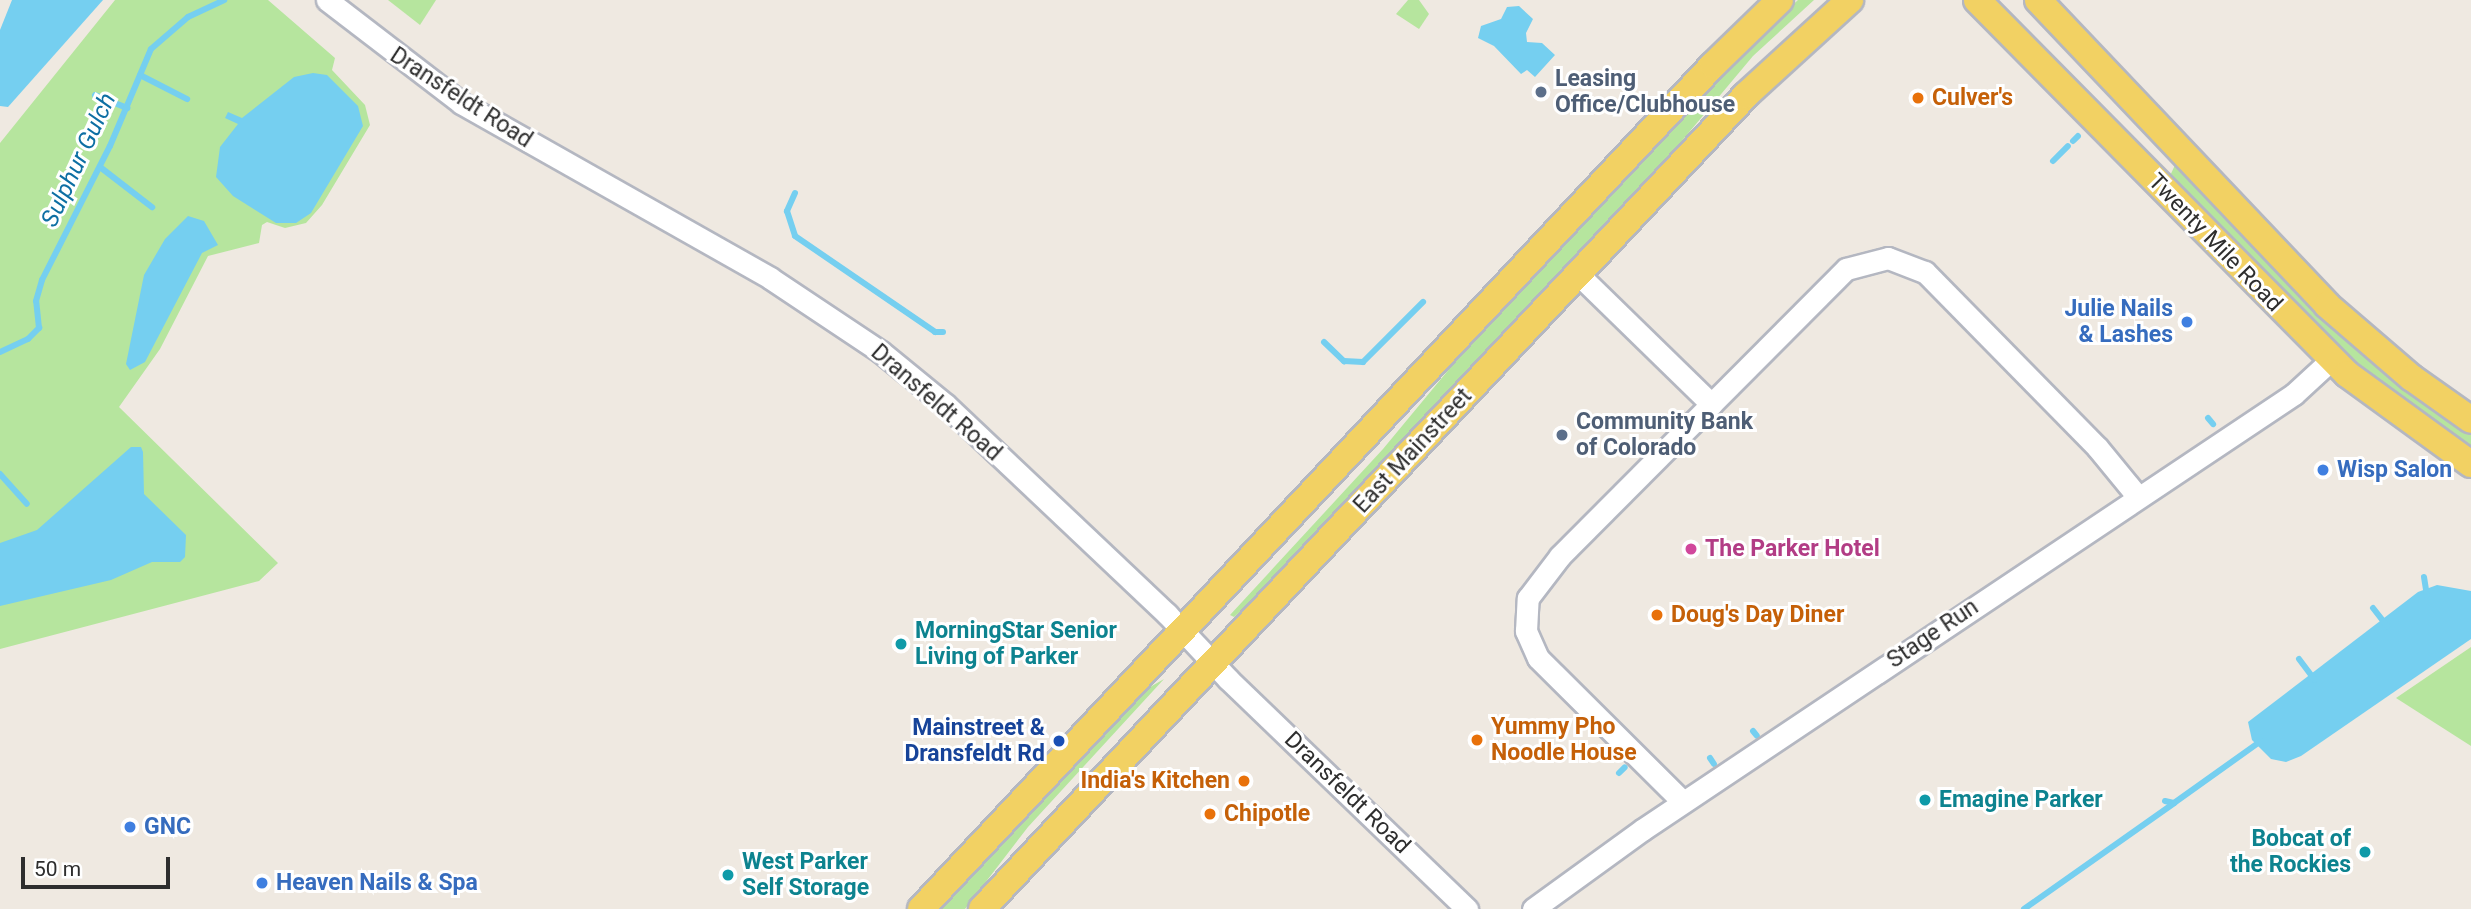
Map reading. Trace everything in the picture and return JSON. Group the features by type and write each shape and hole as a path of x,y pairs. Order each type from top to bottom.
{"main road":[{"name":"East Mainstreet","path":"921,909 1713,65 1780,0"},
{"name":"East Mainstreet","path":"982,909 1746,94 1850,0"},
{"name":"Twenty Mile Road","path":"1977,0 2332,359 2403,419 2471,464"},
{"name":"Twenty Mile Road","path":"2038,0 2327,305 2403,371 2471,420"}],"street":[{"name":"Dransfeldt Road","path":"327,0 379,44 461,103 770,278 870,344 946,405 1183,631 1467,909"},
{"path":"1683,802 1538,658 1528,637 1526,609 1530,592 1545,571 1842,272 1871,259 1903,260 1930,276 2104,455 2138,497"},
{"path":"1579,275 1711,404"},
{"name":"Stage Run","path":"1533,909 1683,802 2294,394 2332,359"}],"green space":[{"path":"115,0 268,0 335,58 332,70 365,105 370,125 322,205 306,223 285,228 267,222 262,225 259,243 208,256 160,349 119,407 278,563 259,581 0,649 0,143"},
{"path":"388,0 436,0 420,25"},
{"path":"1408,0 1419,0 1429,14 1419,29 1396,14"},
{"path":"1798,0 1814,0 1753,56 1639,192 1264,591 1234,617 1230,615 1383,449 1484,327 1706,89"},
{"path":"2175,165 2354,347 2471,434 2471,449 2359,367 2319,332 2169,178"},
{"path":"2471,647 2471,746 2396,698"},
{"path":"1164,679 1028,827 965,909 938,909 1143,691"}],"water":[{"path":"12,0 103,0 8,107 0,106 0,30"},
{"path":"1519,6 1533,19 1526,33 1527,42 1542,43 1555,55 1535,77 1527,70 1521,74 1494,46 1478,38 1481,26 1501,19 1507,7"},
{"path":"313,73 327,75 358,106 363,126 311,213 296,223 276,223 233,196 216,177 220,147 238,124 225,118 228,112 242,118 294,77"},
{"path":"188,216 204,221 218,245 202,253 145,362 130,370 126,364 144,275 165,239"},
{"path":"131,447 141,447 143,452 144,494 186,535 185,557 180,562 152,562 111,580 0,606 0,543 37,530"},
{"path":"2437,585 2471,591 2471,639 2301,756 2286,762 2271,759 2252,740 2248,722 2418,592"}],"waterway":[{"name":"Sulphur Gulch","path":"0,352 28,339 39,328 36,301 42,280 110,146 151,49 188,17 224,0"},
{"path":"140,75 187,99"},
{"path":"95,95 127,108"},
{"path":"2073,141 2078,136"},
{"path":"2053,161 2068,146"},
{"path":"100,167 152,207"},
{"path":"795,193 787,211 795,236 935,332 943,332"},
{"path":"1324,342 1344,361 1363,362 1423,302"},
{"path":"1656,418 1673,422"},
{"path":"2208,418 2213,424"},
{"path":"0,474 27,504"},
{"path":"2424,577 2427,596"},
{"path":"2373,608 2387,626"},
{"path":"2299,659 2315,680"},
{"path":"1753,731 1757,736"},
{"path":"2165,801 2174,803 2261,741"},
{"path":"1710,758 1714,764"},
{"path":"1619,773 1625,767"},
{"path":"2024,909 2174,803"}],"place":[{"name":"Leasing Office/Clubhouse","path":"1541,92"},
{"name":"Culver's","path":"1918,98"},
{"name":"Julie Nails & Lashes","path":"2187,322"},
{"name":"Community Bank of Colorado","path":"1562,435"},
{"name":"Wisp Salon","path":"2323,470"},
{"name":"The Parker Hotel","path":"1691,549"},
{"name":"Doug's Day Diner","path":"1657,615"},
{"name":"MorningStar Senior Living of Parker","path":"901,644"},
{"name":"Yummy Pho Noodle House","path":"1477,740"},
{"name":"Mainstreet & Dransfeldt Rd","path":"1059,741"},
{"name":"India's Kitchen","path":"1244,781"},
{"name":"Emagine Parker","path":"1925,800"},
{"name":"Chipotle","path":"1210,814"},
{"name":"GNC","path":"130,827"},
{"name":"Bobcat of the Rockies","path":"2365,852"},
{"name":"West Parker Self Storage","path":"728,875"},
{"name":"Heaven Nails & Spa","path":"262,883"}]}
